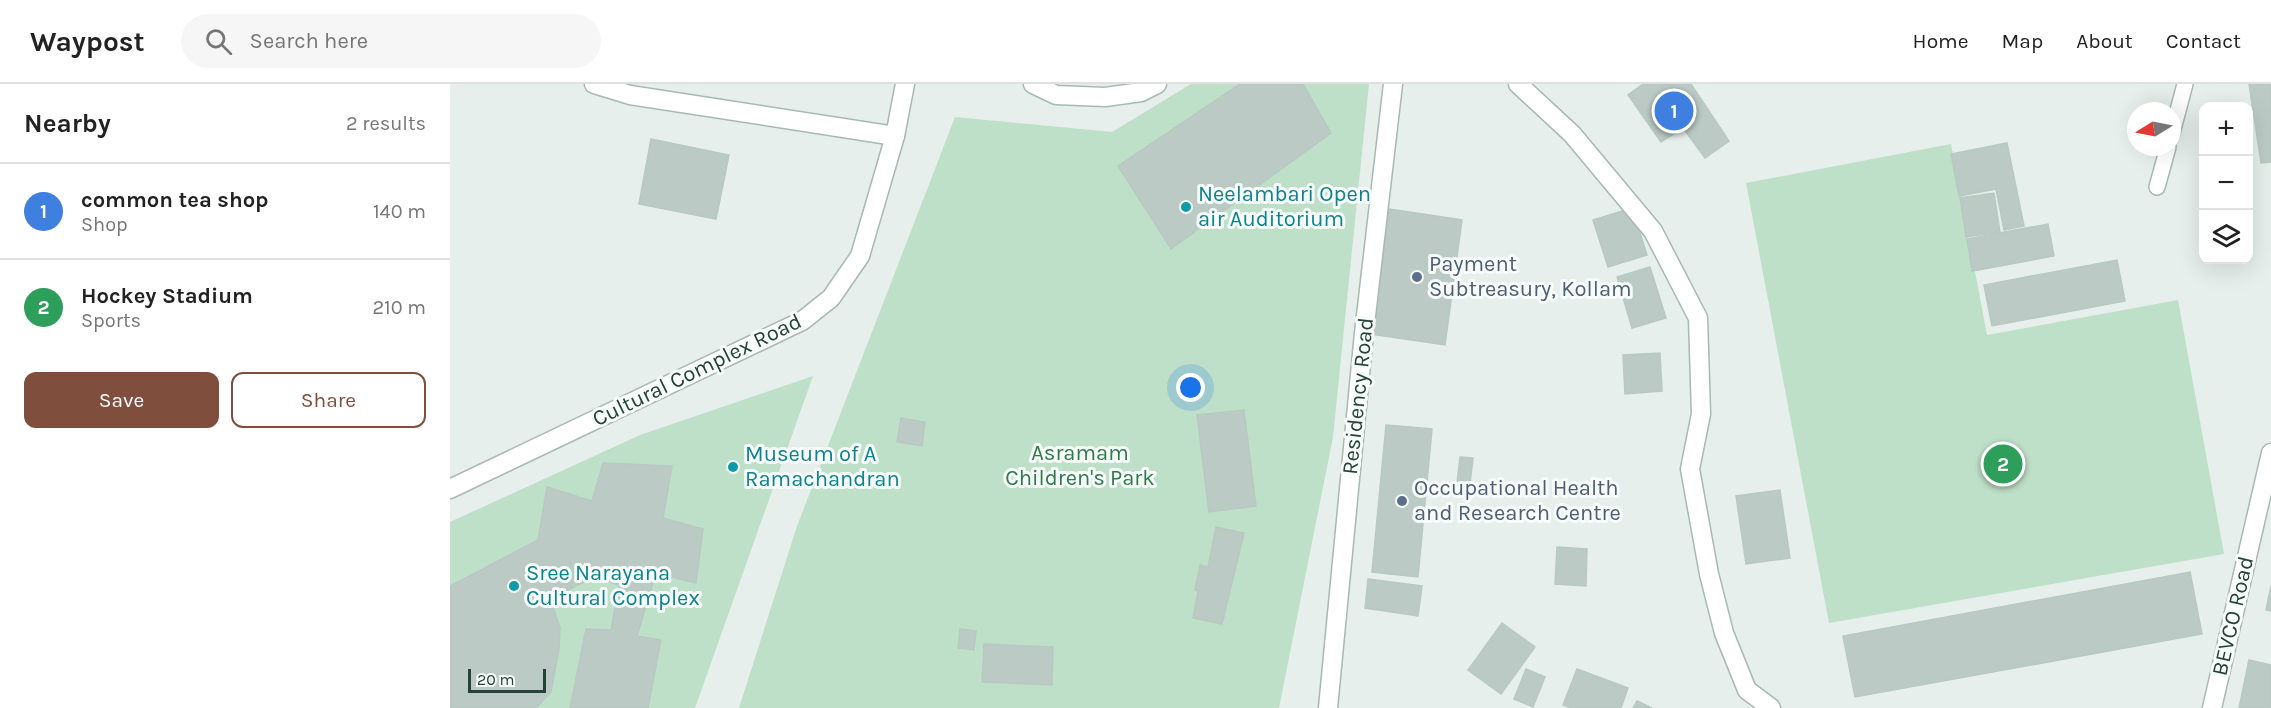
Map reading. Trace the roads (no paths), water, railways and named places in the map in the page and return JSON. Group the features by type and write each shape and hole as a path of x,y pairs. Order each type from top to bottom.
{"street":[{"path":"594,84 630,95 895,136"},
{"name":"Cultural Complex Road","path":"450,489 802,321 831,298 860,256 895,136 905,84"},
{"path":"1033,84 1056,94 1105,97 1141,92 1157,84"},
{"name":"Residency Road","path":"1328,708 1364,333 1393,84"},
{"path":"1522,85 1572,134 1653,231 1698,318 1701,414 1690,469 1709,574 1725,633 1747,690 1771,708"},
{"name":"BEVCO Road","path":"2212,708 2271,453"}],"lane":[{"path":"2180,102 2185,84"},
{"path":"2157,187 2166,156"}],"place":[{"name":"common tea shop","path":"1674,111"},
{"name":"Neelambari Open air Auditorium","path":"1186,207"},
{"name":"Payment Subtreasury, Kollam","path":"1417,277"},
{"name":"Hockey Stadium","path":"2003,464"},
{"name":"Museum of A Ramachandran","path":"733,467"},
{"name":"Occupational Health and Research Centre","path":"1402,501"},
{"name":"Sree Narayana Cultural Complex","path":"514,586"}],"park label":[{"name":"Asramam Children's Park","path":"1080,466"}]}
